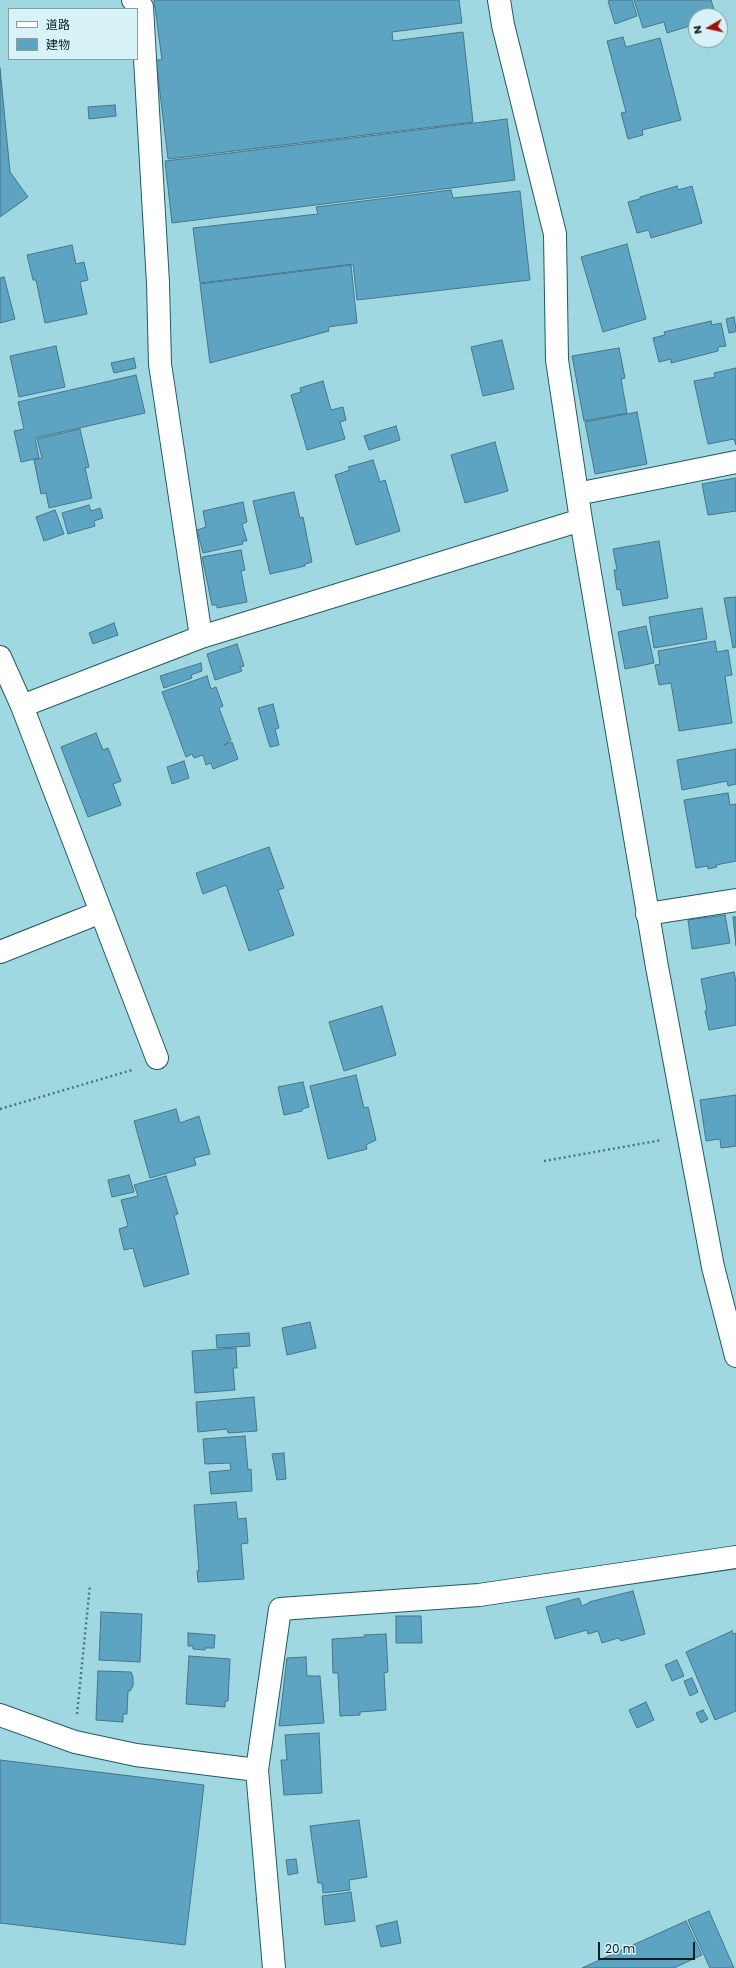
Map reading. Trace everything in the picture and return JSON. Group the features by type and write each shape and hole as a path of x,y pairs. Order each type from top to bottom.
{"street":[{"path":"134,0 142,7 158,283 160,364 201,637"},
{"path":"499,0 503,25 555,234 556,360 581,520 647,914 688,1136 713,1267 736,1356"},
{"path":"577,494 736,462"},
{"path":"22,706 201,637 581,520"},
{"path":"0,657 22,706 157,1058"},
{"path":"647,914 736,900"},
{"path":"0,952 101,912"},
{"path":"274,1968 257,1770 280,1610 479,1595 736,1557"},
{"path":"0,1715 75,1742 136,1755 257,1770"}],"path":[{"path":"0,1109 140,1068 157,1058"},
{"path":"544,1161 688,1136"},
{"path":"75,1742 90,1585"}],"building":[{"path":"154,0 459,0 462,23 392,32 393,41 463,32 473,122 168,159 156,60 162,60"},
{"path":"632,0 637,16 615,24 608,1"},
{"path":"634,0 711,0 714,8 688,8 688,26 667,33 664,22 643,28"},
{"path":"623,37 626,47 660,38 681,120 642,130 643,135 628,139 621,113 626,112 607,41"},
{"path":"0,68 10,172 28,197 0,217"},
{"path":"115,105 116,116 89,119 88,107"},
{"path":"507,119 515,180 172,223 165,161"},
{"path":"677,186 678,190 692,186 702,223 651,238 649,230 637,233 628,202"},
{"path":"451,190 453,198 520,191 530,280 357,300 353,264 200,283 193,228 318,214 316,207"},
{"path":"627,244 646,319 603,332 581,257"},
{"path":"72,245 76,264 84,262 88,280 80,282 87,314 45,323 36,280 33,280 27,255"},
{"path":"351,265 357,323 328,327 329,331 210,363 200,284"},
{"path":"4,277 15,319 0,323 0,278"},
{"path":"734,317 736,329 735,332 729,333 726,319"},
{"path":"711,321 712,325 721,323 726,346 718,347 718,351 671,363 671,359 659,362 653,338 665,335 664,332"},
{"path":"502,340 514,389 483,396 471,347"},
{"path":"56,346 65,387 19,397 10,356"},
{"path":"619,348 625,378 621,379 627,413 584,421 572,356"},
{"path":"134,358 136,368 114,373 111,363"},
{"path":"736,368 736,445 734,439 708,444 694,381 715,377 714,373"},
{"path":"136,375 145,413 35,438 39,458 21,462 14,431 24,429 18,402"},
{"path":"323,381 331,410 343,407 346,420 340,422 345,439 307,450 291,395 301,392 300,388"},
{"path":"637,412 647,464 595,474 585,422"},
{"path":"396,426 400,440 369,450 364,436"},
{"path":"80,429 89,467 85,468 92,498 49,508 46,493 41,494 34,460 42,458 37,439"},
{"path":"495,442 508,491 465,503 451,455"},
{"path":"373,460 380,482 385,480 400,531 356,545 335,475 350,470 348,467"},
{"path":"736,478 736,511 708,515 702,484"},
{"path":"294,492 300,518 303,517 312,562 305,564 305,566 270,574 253,501"},
{"path":"243,502 247,522 242,524 247,541 242,541 243,544 203,553 197,530 206,527 203,511"},
{"path":"89,505 91,511 100,508 103,518 94,521 95,526 68,534 62,513"},
{"path":"55,510 64,534 44,541 36,517"},
{"path":"659,541 668,598 623,606 620,589 617,590 614,570 617,570 613,549"},
{"path":"241,550 245,570 241,571 247,602 217,608 217,605 212,605 202,557"},
{"path":"736,597 736,647 733,648 724,598"},
{"path":"702,608 707,639 654,648 649,617"},
{"path":"114,623 118,635 93,644 89,633"},
{"path":"646,626 654,663 625,669 618,632"},
{"path":"715,641 717,652 728,650 732,675 725,676 732,723 679,731 671,683 659,685 655,665 660,664 658,651"},
{"path":"237,644 244,666 240,667 242,671 215,680 207,654"},
{"path":"201,663 202,671 191,675 192,678 164,688 160,676"},
{"path":"207,676 211,689 216,687 223,706 219,708 231,740 224,745 232,742 238,759 213,769 211,763 206,765 203,755 194,758 192,754 186,757 162,692"},
{"path":"273,704 279,728 275,729 279,745 270,747 258,708"},
{"path":"96,733 103,750 108,748 121,781 113,784 121,805 88,817 61,747"},
{"path":"736,749 736,784 728,786 727,781 682,790 677,760"},
{"path":"184,761 189,778 172,784 167,767"},
{"path":"728,793 730,805 736,804 736,861 716,865 717,867 708,869 708,866 696,868 684,800"},
{"path":"269,847 284,888 278,890 294,935 249,951 226,885 203,894 196,873"},
{"path":"725,915 730,943 692,949 688,920"},
{"path":"733,917 736,917 736,946"},
{"path":"734,972 736,982 736,1025 709,1030 701,979"},
{"path":"382,1006 396,1055 344,1071 329,1022"},
{"path":"356,1075 364,1108 368,1107 376,1140 366,1145 367,1149 328,1159 310,1086"},
{"path":"303,1082 309,1107 302,1109 302,1111 284,1115 278,1087"},
{"path":"736,1095 736,1146 721,1148 720,1139 706,1141 700,1100"},
{"path":"176,1109 180,1123 199,1116 210,1154 194,1158 196,1165 150,1178 134,1121"},
{"path":"129,1175 134,1192 112,1197 108,1180"},
{"path":"166,1176 178,1214 174,1215 189,1274 144,1287 133,1248 124,1250 119,1229 128,1226 121,1200 138,1196 134,1185"},
{"path":"310,1322 316,1348 287,1355 282,1328"},
{"path":"249,1333 250,1346 217,1348 216,1335"},
{"path":"236,1348 237,1368 233,1368 235,1390 195,1393 192,1351"},
{"path":"254,1397 257,1431 228,1433 227,1429 198,1432 196,1402"},
{"path":"245,1436 248,1470 251,1469 252,1491 211,1494 209,1472 231,1470 230,1463 205,1464 203,1439"},
{"path":"284,1453 286,1479 277,1480 272,1454"},
{"path":"236,1502 238,1519 246,1518 248,1543 241,1544 244,1579 198,1582 197,1571 199,1571 194,1505"},
{"path":"633,1591 645,1634 621,1641 618,1638 602,1643 598,1631 588,1634 587,1630 555,1639 546,1607 579,1598 582,1606 589,1602"},
{"path":"101,1612 142,1614 140,1662 99,1660"},
{"path":"396,1616 421,1616 422,1643 396,1643"},
{"path":"732,1631 733,1634 736,1633 736,1711 715,1720 686,1652"},
{"path":"188,1633 215,1635 214,1648 205,1648 205,1650 193,1649 193,1646 188,1646"},
{"path":"386,1634 388,1672 384,1673 386,1710 360,1712 360,1715 340,1716 338,1673 333,1673 332,1639"},
{"path":"189,1656 230,1659 228,1701 225,1701 225,1707 186,1704"},
{"path":"306,1657 307,1676 320,1676 324,1723 279,1726 287,1658"},
{"path":"677,1660 684,1676 672,1681 665,1665"},
{"path":"98,1671 131,1672 133,1677 133,1686 130,1691 128,1691 127,1714 123,1714 123,1722 96,1720"},
{"path":"692,1678 698,1692 690,1696 684,1681"},
{"path":"646,1702 654,1720 637,1728 629,1710"},
{"path":"703,1710 708,1719 701,1723 696,1713"},
{"path":"319,1733 322,1793 284,1795 281,1760 287,1760 285,1735"},
{"path":"0,1760 204,1785 185,1945 0,1923"},
{"path":"359,1820 367,1877 349,1880 350,1890 323,1893 322,1883 318,1883 310,1826"},
{"path":"296,1859 298,1873 288,1875 286,1860"},
{"path":"351,1892 355,1921 325,1925 322,1896"},
{"path":"709,1911 734,1968 710,1968 688,1920"},
{"path":"397,1921 401,1943 381,1947 376,1926"},
{"path":"686,1921 702,1955 674,1968 582,1968"}]}
